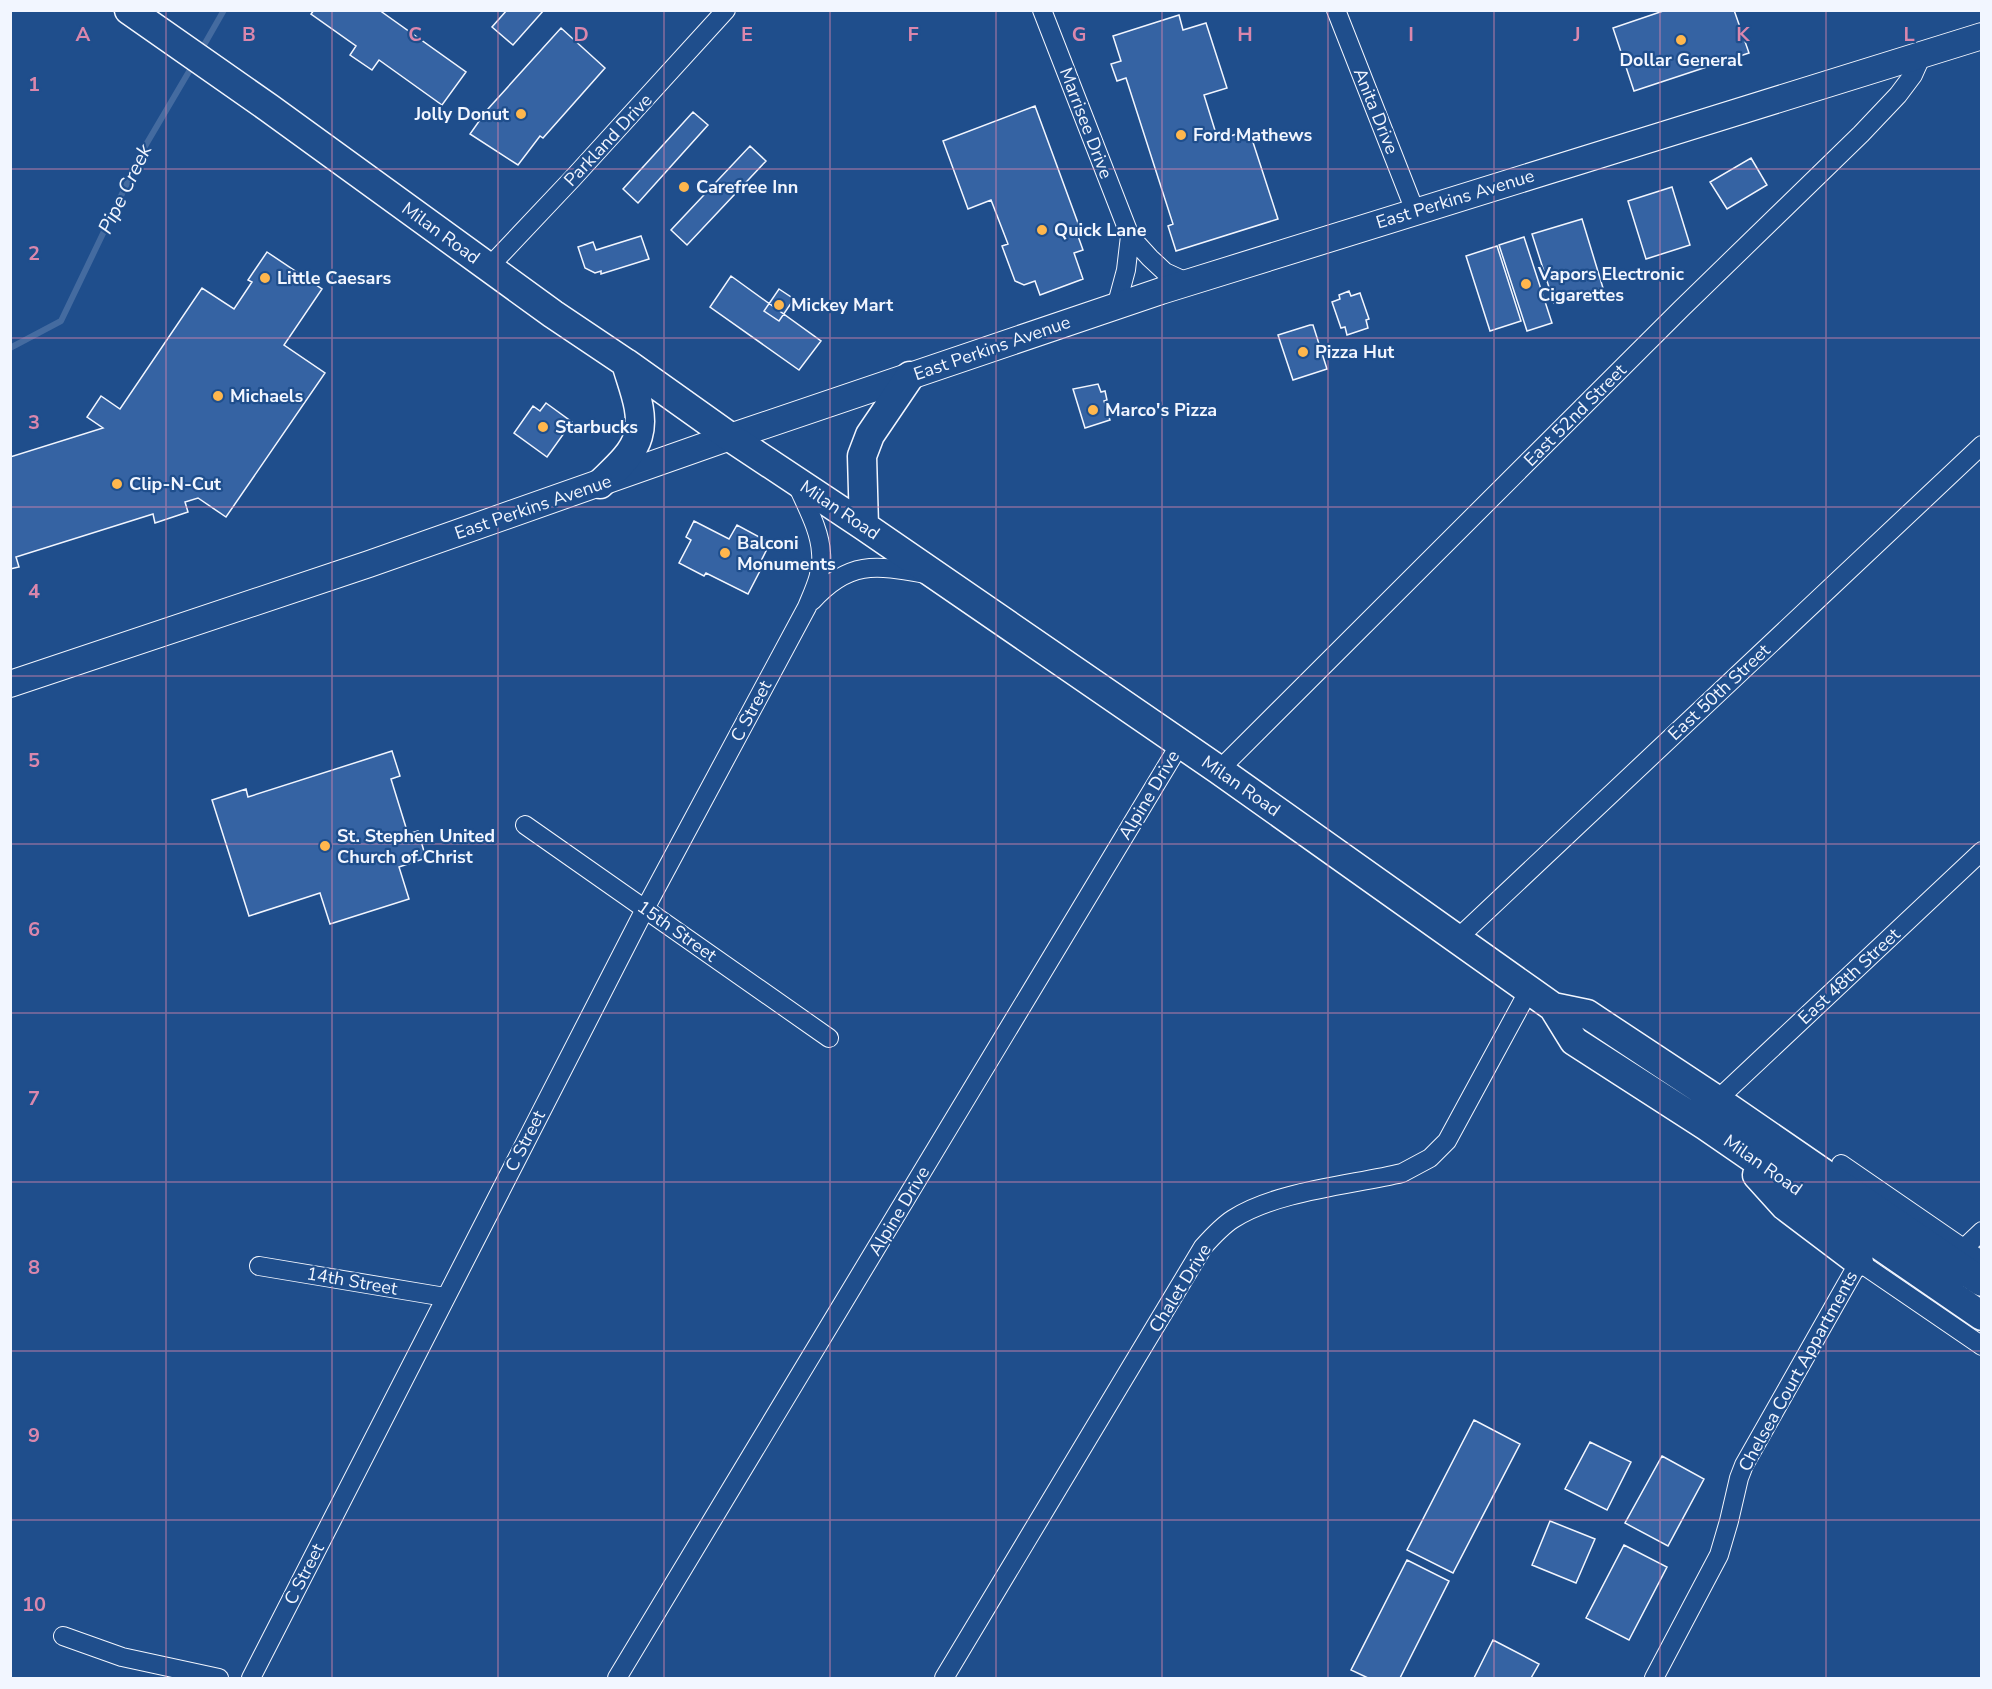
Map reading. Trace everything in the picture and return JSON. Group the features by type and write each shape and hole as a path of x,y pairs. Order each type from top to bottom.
{"main road":[{"name":"Milan Road","path":"129,10 553,314 1219,770 1529,990 1553,1008 1574,1041 1728,1141 1982,1316"},
{"name":"East Perkins Avenue","path":"10,684 369,564 730,437 1189,283 1982,36"},
{"path":"600,484 626,458 638,437 639,413 626,363"},
{"path":"864,526 862,456 870,435 910,376"},
{"name":"Milan Road","path":"1553,1008 1587,1014 1982,1281"},
{"path":"1717,1100 1776,1123 1841,1164"},
{"path":"1728,1141 1785,1206 1859,1262"}],"street":[{"name":"Parkland Drive","path":"489,267 726,10"},
{"name":"Marrisee Drive","path":"1042,10 1130,236 1165,272 1189,283"},
{"name":"Anita Drive","path":"1336,10 1416,211"},
{"name":"East 52nd Street","path":"1219,770 1681,309 1861,134 1898,95 1913,75 1922,55"},
{"name":"Marrisee Drive","path":"1116,307 1126,270 1130,236"},
{"name":"East 50th Street","path":"1457,939 1982,445"},
{"name":"C Street","path":"251,1678 646,907 807,607 818,577 821,553 813,523 795,480"},
{"name":"C Street","path":"807,607 829,584 855,570 882,568 938,577"},
{"name":"Alpine Drive","path":"617,1678 1180,744"},
{"name":"15th Street","path":"525,825 622,894 646,907 829,1038"},
{"name":"East 48th Street","path":"1717,1100 1982,851"},
{"name":"Chalet Drive","path":"944,1678 1203,1247 1224,1225 1256,1207 1281,1198 1402,1173 1417,1167 1434,1155 1455,1128 1529,990"},
{"path":"1841,1164 1982,1261"},
{"path":"1963,1249 1982,1231"},
{"path":"1859,1262 1982,1346"},
{"name":"Chelsea Court Appartments","path":"1654,1678 1719,1555 1744,1465 1859,1262"},
{"name":"14th Street","path":"259,1266 445,1297"},
{"path":"63,1636 122,1657 219,1678"}],"building":[{"path":"314,10 379,10 466,72 442,105 379,60 372,70 350,55 356,46 311,14"},
{"path":"507,10 544,10 513,45 492,27"},
{"name":"Dollar General","path":"1666,10 1734,10 1749,53 1634,91 1613,28"},
{"name":"Ford Mathews","path":"1179,15 1183,30 1206,23 1227,88 1204,95 1218,140 1249,130 1278,219 1176,251 1168,226 1173,224 1126,78 1117,81 1111,64 1121,61 1113,36"},
{"path":"561,28 605,68 543,138 540,136 518,165 470,134 487,110"},
{"path":"1035,106 1082,234 1078,236 1083,250 1074,253 1083,279 1040,295 1035,281 1024,285 1015,281 1002,246 1008,244 991,200 968,209 943,141"},
{"path":"693,112 708,125 638,203 623,189"},
{"path":"750,146 766,161 687,245 671,230"},
{"path":"1751,158 1767,185 1727,209 1710,182"},
{"path":"1672,187 1690,245 1646,259 1628,201"},
{"path":"1582,219 1603,288 1554,303 1532,234"},
{"path":"641,236 649,259 601,274 601,271 595,273 585,268 578,247 593,242 596,250"},
{"name":"Vapors Electronic Cigarettes","path":"1524,237 1552,323 1527,331 1499,245"},
{"path":"1497,246 1521,321 1490,331 1466,256"},
{"path":"267,252 322,289 284,345 325,373 226,517 198,498 185,502 188,512 155,523 153,514 16,557 19,567 10,569 10,457 103,428 87,417 101,396 120,409 202,288 234,309 252,282 248,280"},
{"path":"731,276 821,341 799,370 710,307"},
{"name":"Mickey Mart","path":"779,289 794,299 779,321 764,311"},
{"path":"1349,291 1351,296 1360,293 1369,319 1366,320 1368,328 1347,335 1345,327 1341,328 1332,302 1340,299 1339,295"},
{"name":"Pizza Hut","path":"1313,325 1327,369 1293,380 1278,335"},
{"name":"Marco's Pizza","path":"1098,384 1101,392 1105,391 1107,400 1104,401 1110,420 1085,428 1073,389"},
{"name":"Starbucks","path":"546,403 572,422 547,457 514,433 533,406 540,411"},
{"name":"Balconi Monuments","path":"694,521 729,539 737,525 770,543 760,563 763,565 748,594 706,573 704,576 679,563 691,540 686,537"},
{"name":"St. Stephen United Church of Christ","path":"392,751 400,776 391,779 408,834 418,831 426,858 399,867 409,899 330,924 320,893 249,916 212,800 246,789 248,797"},
{"path":"1474,1420 1520,1444 1453,1573 1407,1550"},
{"path":"1590,1442 1631,1462 1607,1510 1565,1489"},
{"path":"1662,1456 1704,1479 1668,1546 1625,1523"},
{"path":"1550,1521 1595,1539 1576,1583 1532,1565"},
{"path":"1624,1545 1667,1567 1629,1640 1586,1618"},
{"path":"1407,1560 1449,1581 1400,1678 1368,1678 1351,1670"},
{"path":"1493,1640 1539,1664 1531,1678 1474,1678"}],"waterway":[{"name":"Pipe Creek","path":"200,52 224,10"},
{"name":"Pipe Creek","path":"10,348 61,321 144,148 194,63"}],"place":[{"name":"Dollar General","path":"1681,40"},
{"name":"Jolly Donut","path":"521,114"},
{"name":"Ford Mathews","path":"1181,135"},
{"name":"Carefree Inn","path":"684,187"},
{"name":"Quick Lane","path":"1042,230"},
{"name":"Little Caesars","path":"265,278"},
{"name":"Vapors Electronic Cigarettes","path":"1526,284"},
{"name":"Mickey Mart","path":"779,305"},
{"name":"Pizza Hut","path":"1303,352"},
{"name":"Michaels","path":"218,396"},
{"name":"Marco's Pizza","path":"1093,410"},
{"name":"Starbucks","path":"543,427"},
{"name":"Clip-N-Cut","path":"117,484"},
{"name":"Balconi Monuments","path":"725,553"},
{"name":"St. Stephen United Church of Christ","path":"325,846"}]}
